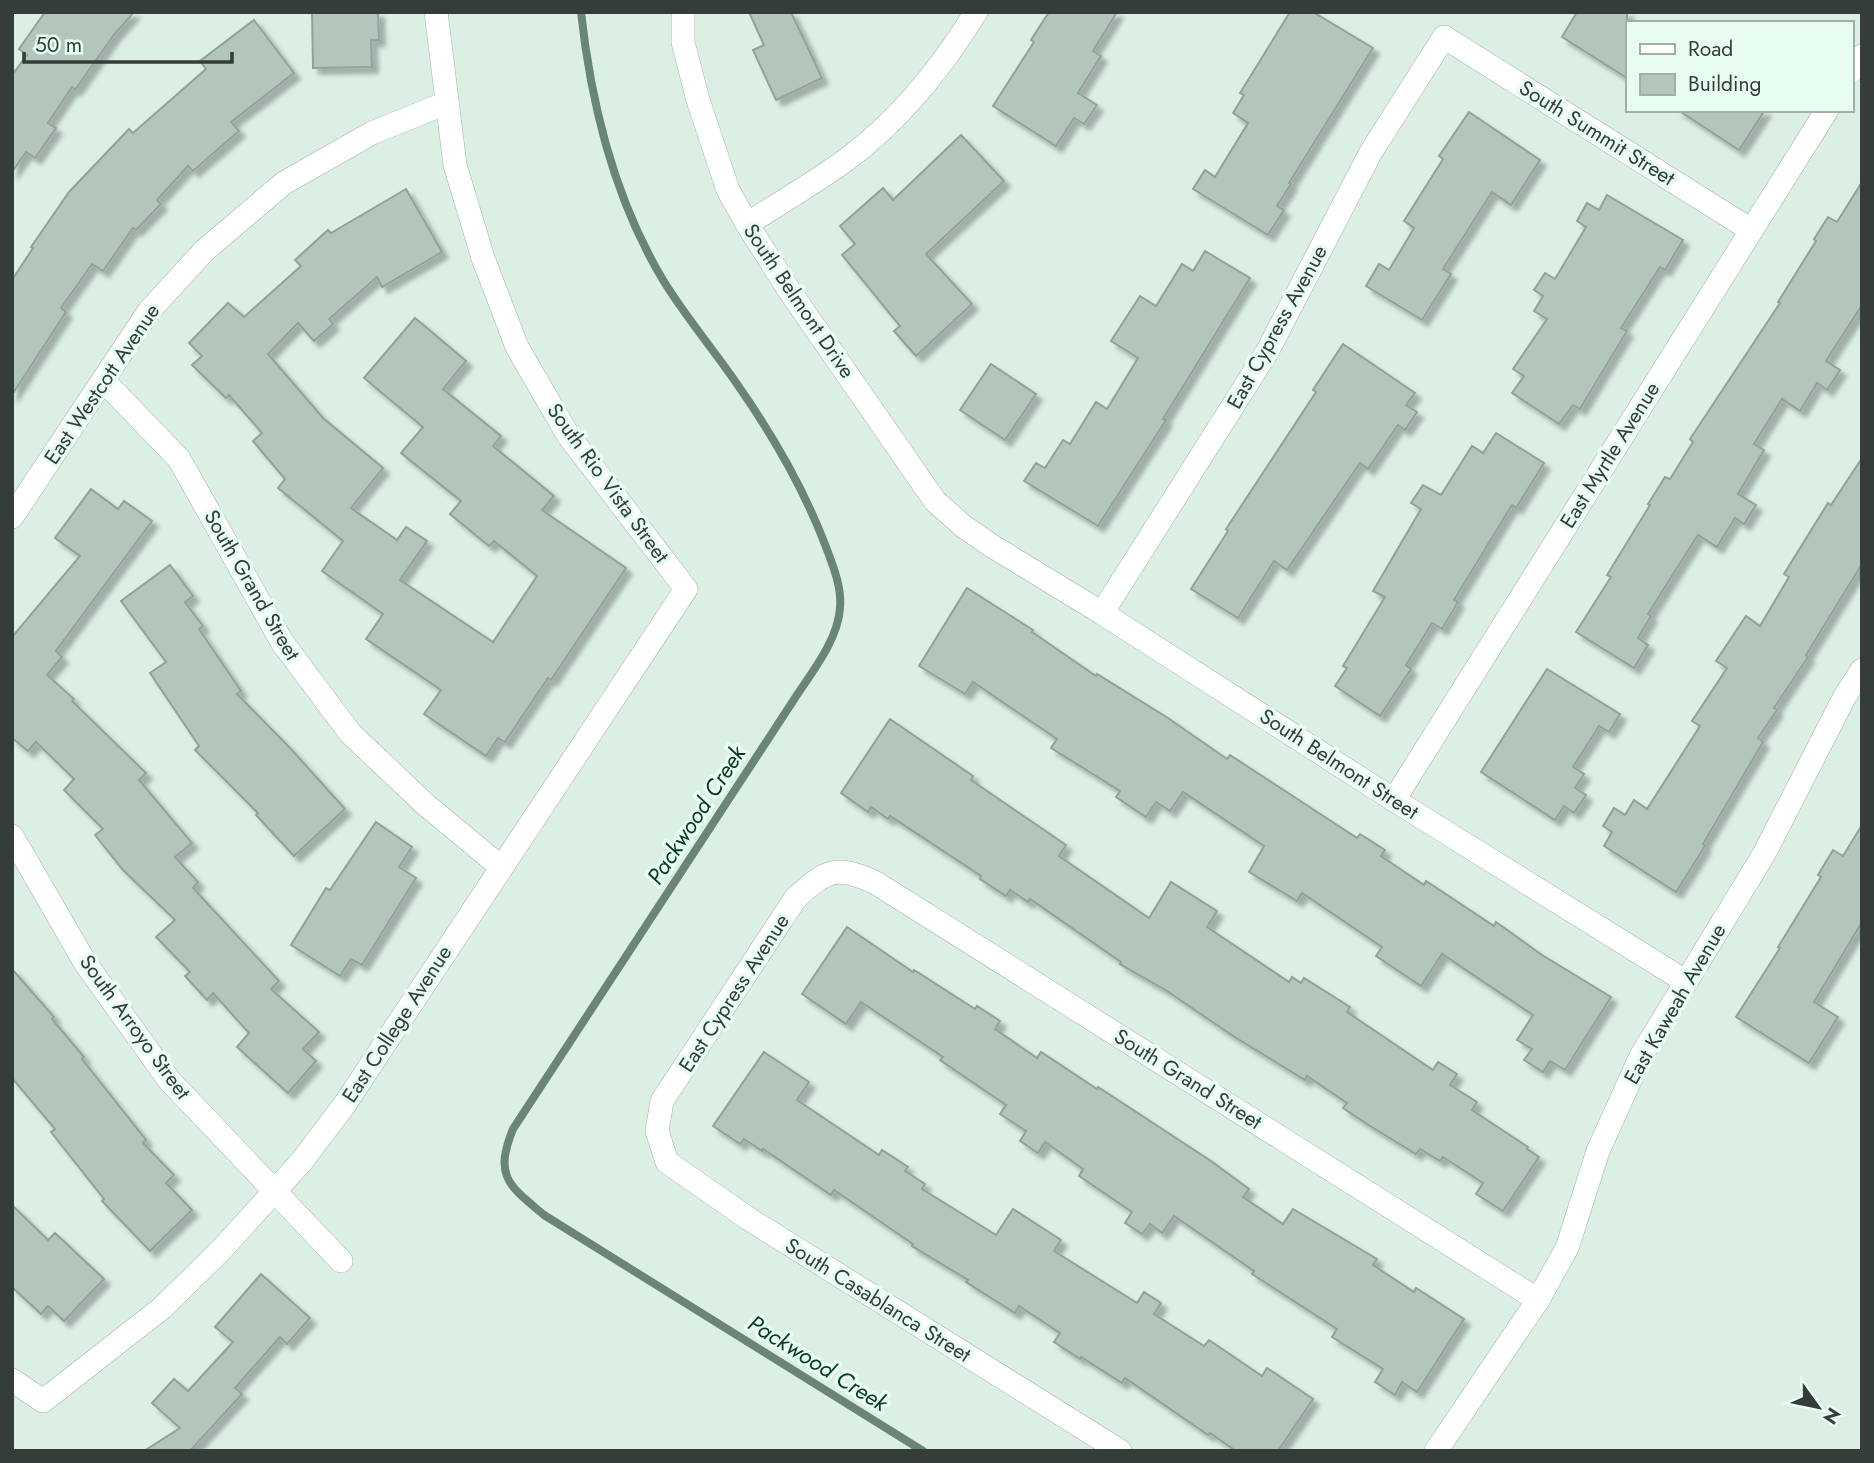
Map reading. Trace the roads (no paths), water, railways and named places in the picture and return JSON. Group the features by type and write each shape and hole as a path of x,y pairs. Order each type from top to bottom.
{"street":[{"name":"South Rio Vista Street","path":"436,12 455,165 482,258 517,347 568,435 686,589"},
{"name":"South Belmont Drive","path":"683,12 683,42 698,100 728,190 747,224 791,293 935,501 962,526 992,546"},
{"path":"747,224 846,160 881,131 918,95 953,49 976,12"},
{"name":"South Summit Street","path":"1444,37 1751,230"},
{"name":"East Cypress Avenue","path":"1102,613 1267,352 1371,152 1444,37"},
{"name":"East Westcott Avenue","path":"12,517 149,311 205,250 284,183 372,133 446,103"},
{"name":"East Myrtle Avenue","path":"1394,800 1826,112"},
{"name":"South Grand Street","path":"104,381 178,459 282,642 350,733 426,805 501,867"},
{"name":"South Belmont Street","path":"992,546 1685,981"},
{"name":"East College Avenue","path":"12,1380 43,1401 162,1308 276,1192 345,1104 686,589"},
{"name":"East Kaweah Avenue","path":"1436,1451 1538,1300 1567,1248 1598,1151 1640,1056 1764,854 1845,696 1862,670"},
{"name":"South Arroyo Street","path":"12,836 86,964 169,1080 341,1261"},
{"name":"East Cypress Avenue","path":"657,1131 662,1101 795,900 814,882 833,872"},
{"name":"South Grand Street","path":"833,872 854,873 876,883 1538,1300"},
{"name":"South Casablanca Street","path":"657,1131 667,1162 749,1219 1120,1451"}],"waterway":[{"name":"Packwood Creek","path":"581,12 599,116 631,217 663,280 750,403 797,483 834,569 840,592 840,608 835,632 816,667 513,1129 507,1145 505,1169 513,1187 544,1215 923,1451"}]}
